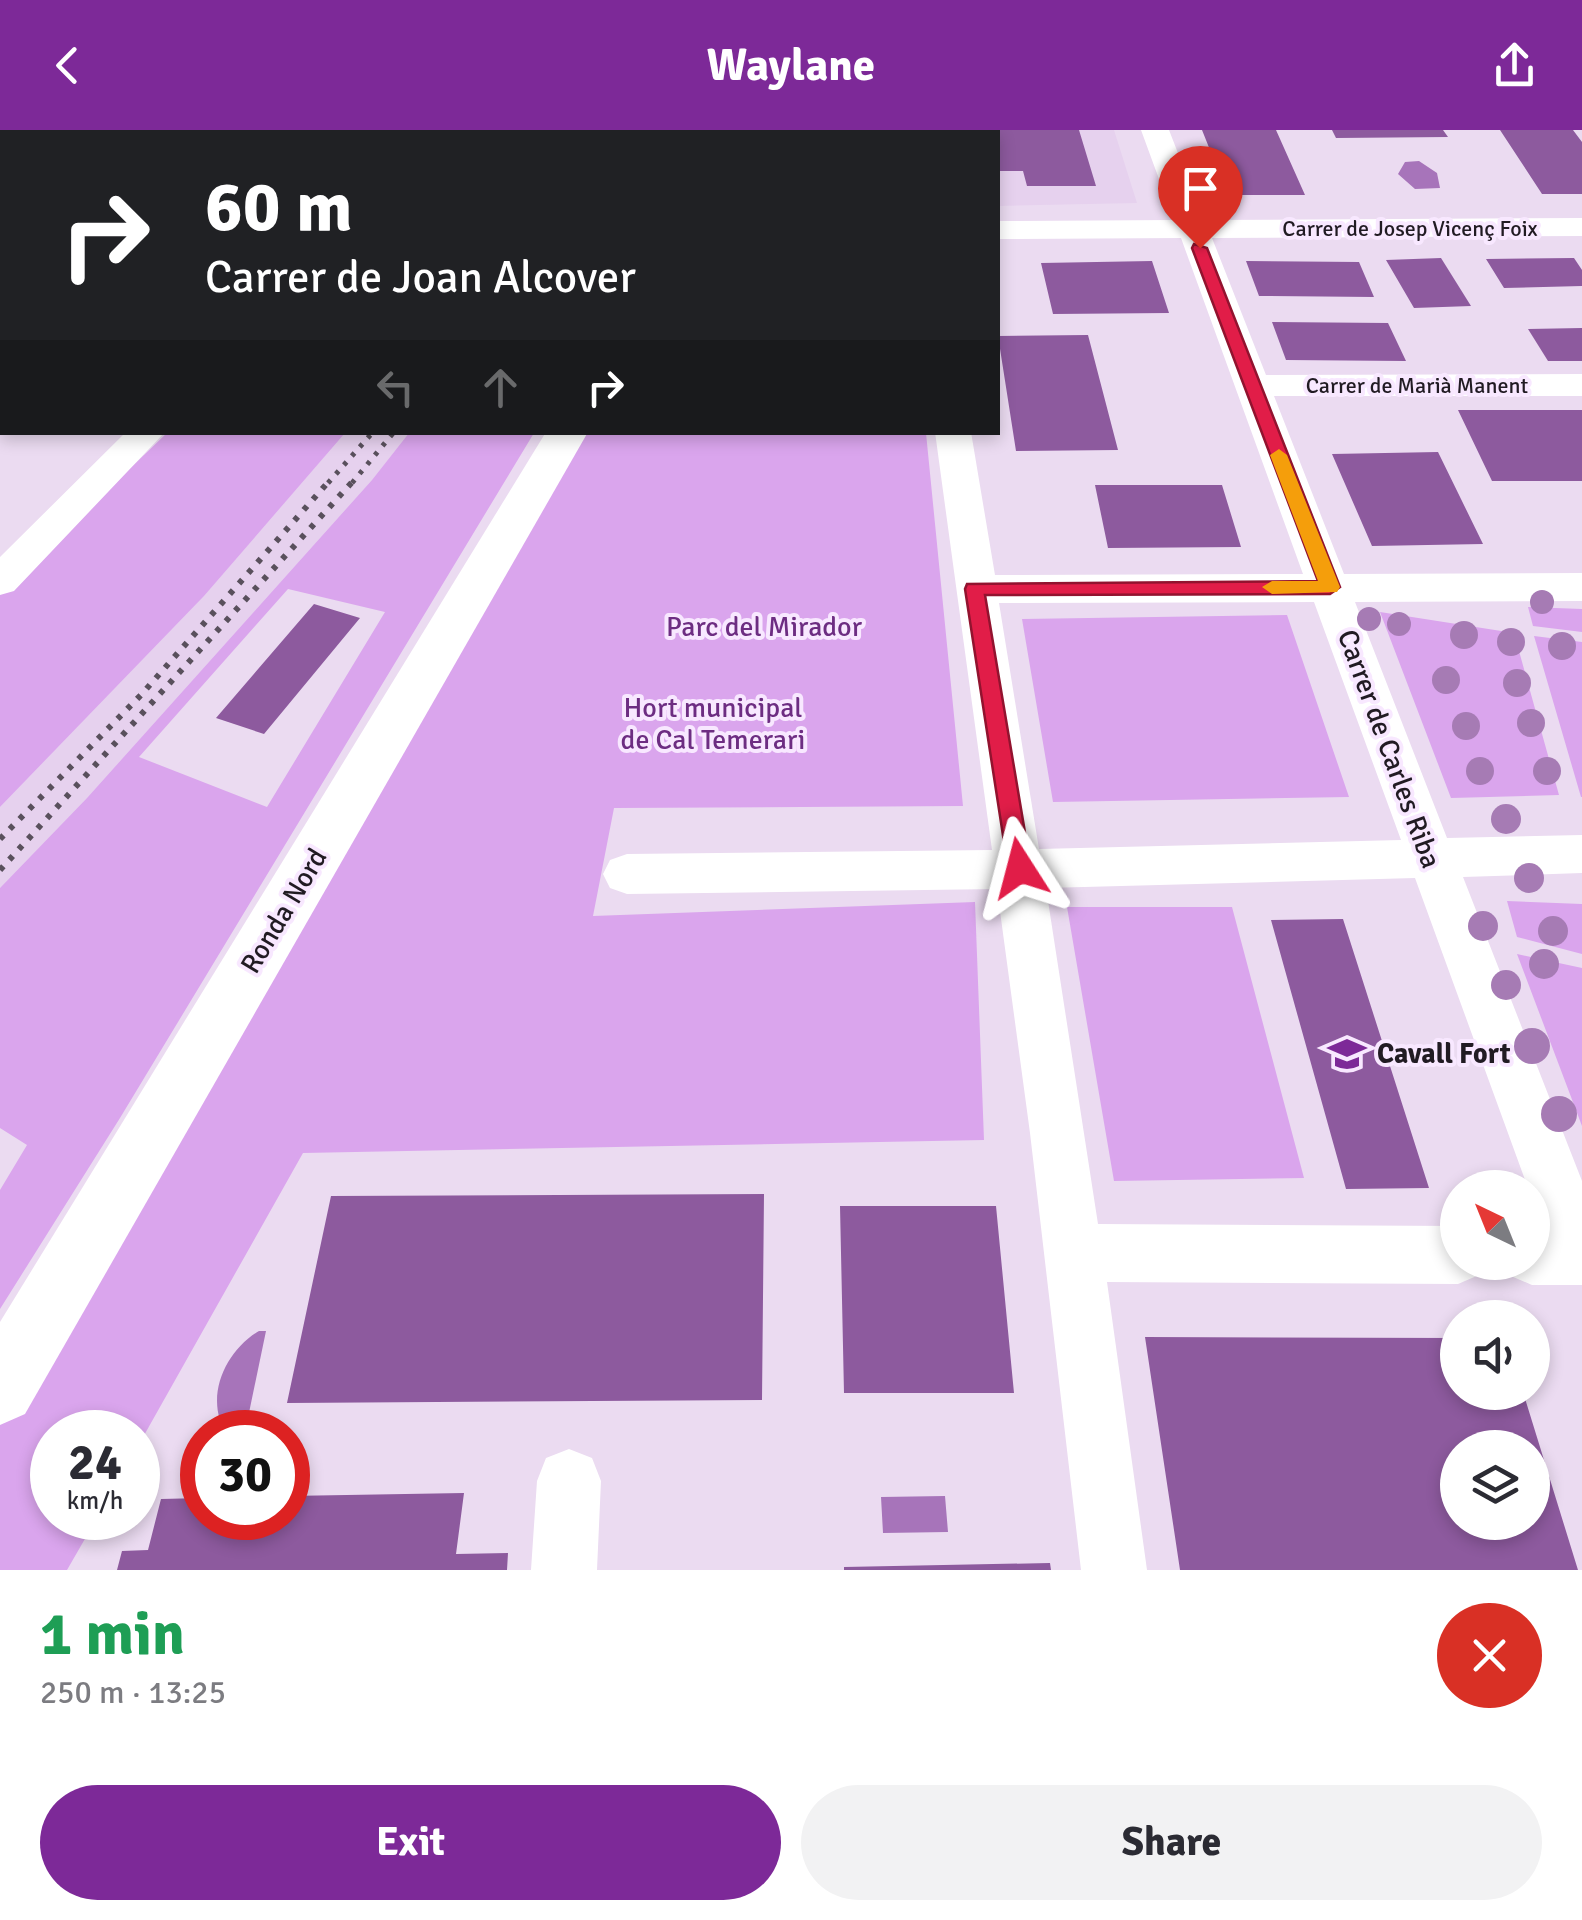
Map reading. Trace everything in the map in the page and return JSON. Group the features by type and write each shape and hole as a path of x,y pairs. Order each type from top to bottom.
{"main road":[{"name":"Ronda Nord","path":"0,1389 564,435"}],"street":[{"name":"Carrer de Carles Riba","path":"1155,130 1582,1256"},
{"name":"Carrer de Josep Vicenç Foix","path":"1000,230 1582,227"},
{"name":"Carrer de Marià Manent","path":"1252,386 1582,385"},
{"path":"0,581 144,435"},
{"path":"954,435 974,589 1058,1133 1114,1570"},
{"path":"974,589 1582,587"},
{"path":"627,874 1582,854"},
{"path":"1074,1253 1440,1255"},
{"path":"1550,1256 1582,1256"},
{"path":"564,1570 569,1481"}],"shaded area":[{"path":"1000,130 1114,130 1137,203 1000,206"},
{"path":"1419,161 1437,173 1440,188 1415,189 1398,174 1405,162"},
{"path":"343,435 407,435 372,480 87,798 0,888 0,807 204,596"},
{"path":"266,1331 250,1410 218,1410 217,1394 224,1369 249,1338"},
{"path":"945,1496 948,1532 883,1533 881,1497"}],"green space":[{"path":"165,435 343,435 204,596 0,807 0,593"},
{"path":"407,435 533,435 120,1118 0,1309 0,1190 27,1145 0,1128 0,888 87,798 372,480","holes":["288,589 385,612 267,807 139,757"]},
{"name":"Parc del Mirador","path":"566,435 926,435 963,806 614,808 593,916 975,902 984,1140 303,1153 158,1410 30,1410 30,1540 84,1540 67,1570 0,1570 0,1415"},
{"path":"1528,607 1582,609 1582,632 1533,626"},
{"path":"1380,612 1514,633 1559,795 1451,798"},
{"path":"1287,615 1349,797 1053,802 1022,619"},
{"path":"1534,636 1582,642 1582,797 1581,797"},
{"path":"1507,901 1582,904 1582,954 1517,937"},
{"path":"1067,907 1232,907 1304,1178 1114,1181"},
{"path":"1517,954 1582,968 1582,1126"}],"building":[{"path":"1000,130 1079,130 1096,186 1027,186 1023,171 1000,171"},
{"path":"1202,130 1276,130 1305,195 1228,195"},
{"path":"1332,130 1443,130 1448,137 1336,138"},
{"path":"1500,130 1573,130 1582,142 1582,194 1542,194"},
{"path":"1441,258 1471,306 1414,308 1386,260"},
{"path":"1574,258 1582,270 1582,286 1504,288 1486,259"},
{"path":"1152,261 1169,313 1053,314 1041,263"},
{"path":"1246,261 1359,262 1374,297 1259,296"},
{"path":"1272,322 1388,323 1406,361 1286,360"},
{"path":"1582,328 1582,361 1548,361 1528,329"},
{"path":"1088,335 1118,450 1016,451 1000,336"},
{"path":"1458,410 1582,410 1582,481 1492,481"},
{"path":"1438,452 1483,544 1372,546 1332,454"},
{"path":"1095,485 1222,485 1241,547 1108,548"},
{"path":"314,604 360,618 264,734 216,718"},
{"name":"Cavall Fort","path":"1343,919 1429,1188 1346,1189 1271,920"},
{"path":"764,1194 762,1400 287,1403 331,1196"},
{"path":"840,1206 996,1206 1014,1393 844,1393"},
{"path":"1145,1337 1440,1338 1440,1410 1529,1410 1535,1430 1440,1430 1440,1540 1550,1540 1550,1479 1578,1570 1180,1570"},
{"path":"464,1493 456,1554 508,1553 507,1570 117,1570 122,1551 148,1550 151,1540 160,1540 161,1499 180,1499 180,1540 310,1540 310,1496"},
{"path":"1050,1563 1051,1570 844,1570 844,1567"}],"railway":[{"path":"328,483 370,435"},
{"path":"352,483 392,435"},
{"path":"0,839 141,695 330,480"},
{"path":"0,870 354,480"}],"slow traffic":[{"path":"1272,587 1330,587 1279,455"}],"place":[{"name":"Cavall Fort","path":"1347,1054"}],"route":[{"path":"1020,868 974,589 1330,587 1200,248"}],"park label":[{"name":"Hort municipal de Cal Temerari","path":"713,724"}]}
